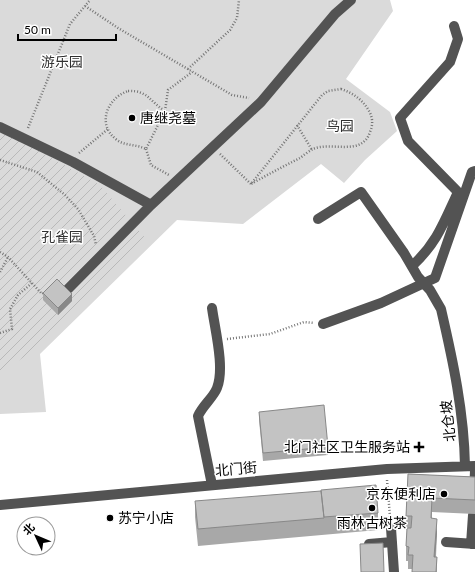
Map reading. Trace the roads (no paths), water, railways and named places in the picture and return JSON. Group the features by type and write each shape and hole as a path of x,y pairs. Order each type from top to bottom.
{"street":[{"path":"68,289 151,205 261,102 335,14 351,0"},
{"path":"412,266 424,255 438,236 458,192 408,141 400,118 450,62 458,39 454,26"},
{"path":"0,127 73,162 151,205"},
{"path":"323,324 381,304 426,284 434,278 473,171"},
{"name":"北仓坡","path":"318,219 361,192 418,277 426,284 441,310 459,390 465,443 470,466"},
{"path":"212,308 220,376 217,389 202,407 198,416 212,485"},
{"name":"北门街","path":"0,505 386,469 470,466"},
{"path":"474,492 475,471"},
{"path":"446,542 473,544 473,515"},
{"path":"391,528 394,572"},
{"path":"369,544 392,542"}],"place":[{"name":"唐继尧墓","path":"132,118"},
{"name":"北门社区卫生服务站","path":"419,447"},
{"name":"京东便利店","path":"444,494"},
{"name":"雨林古树茶","path":"372,508"},
{"name":"苏宁小店","path":"110,518"}],"park label":[{"name":"游乐园","path":"62,62"},
{"name":"鸟园","path":"340,126"},
{"name":"孔雀园","path":"62,237"}]}
